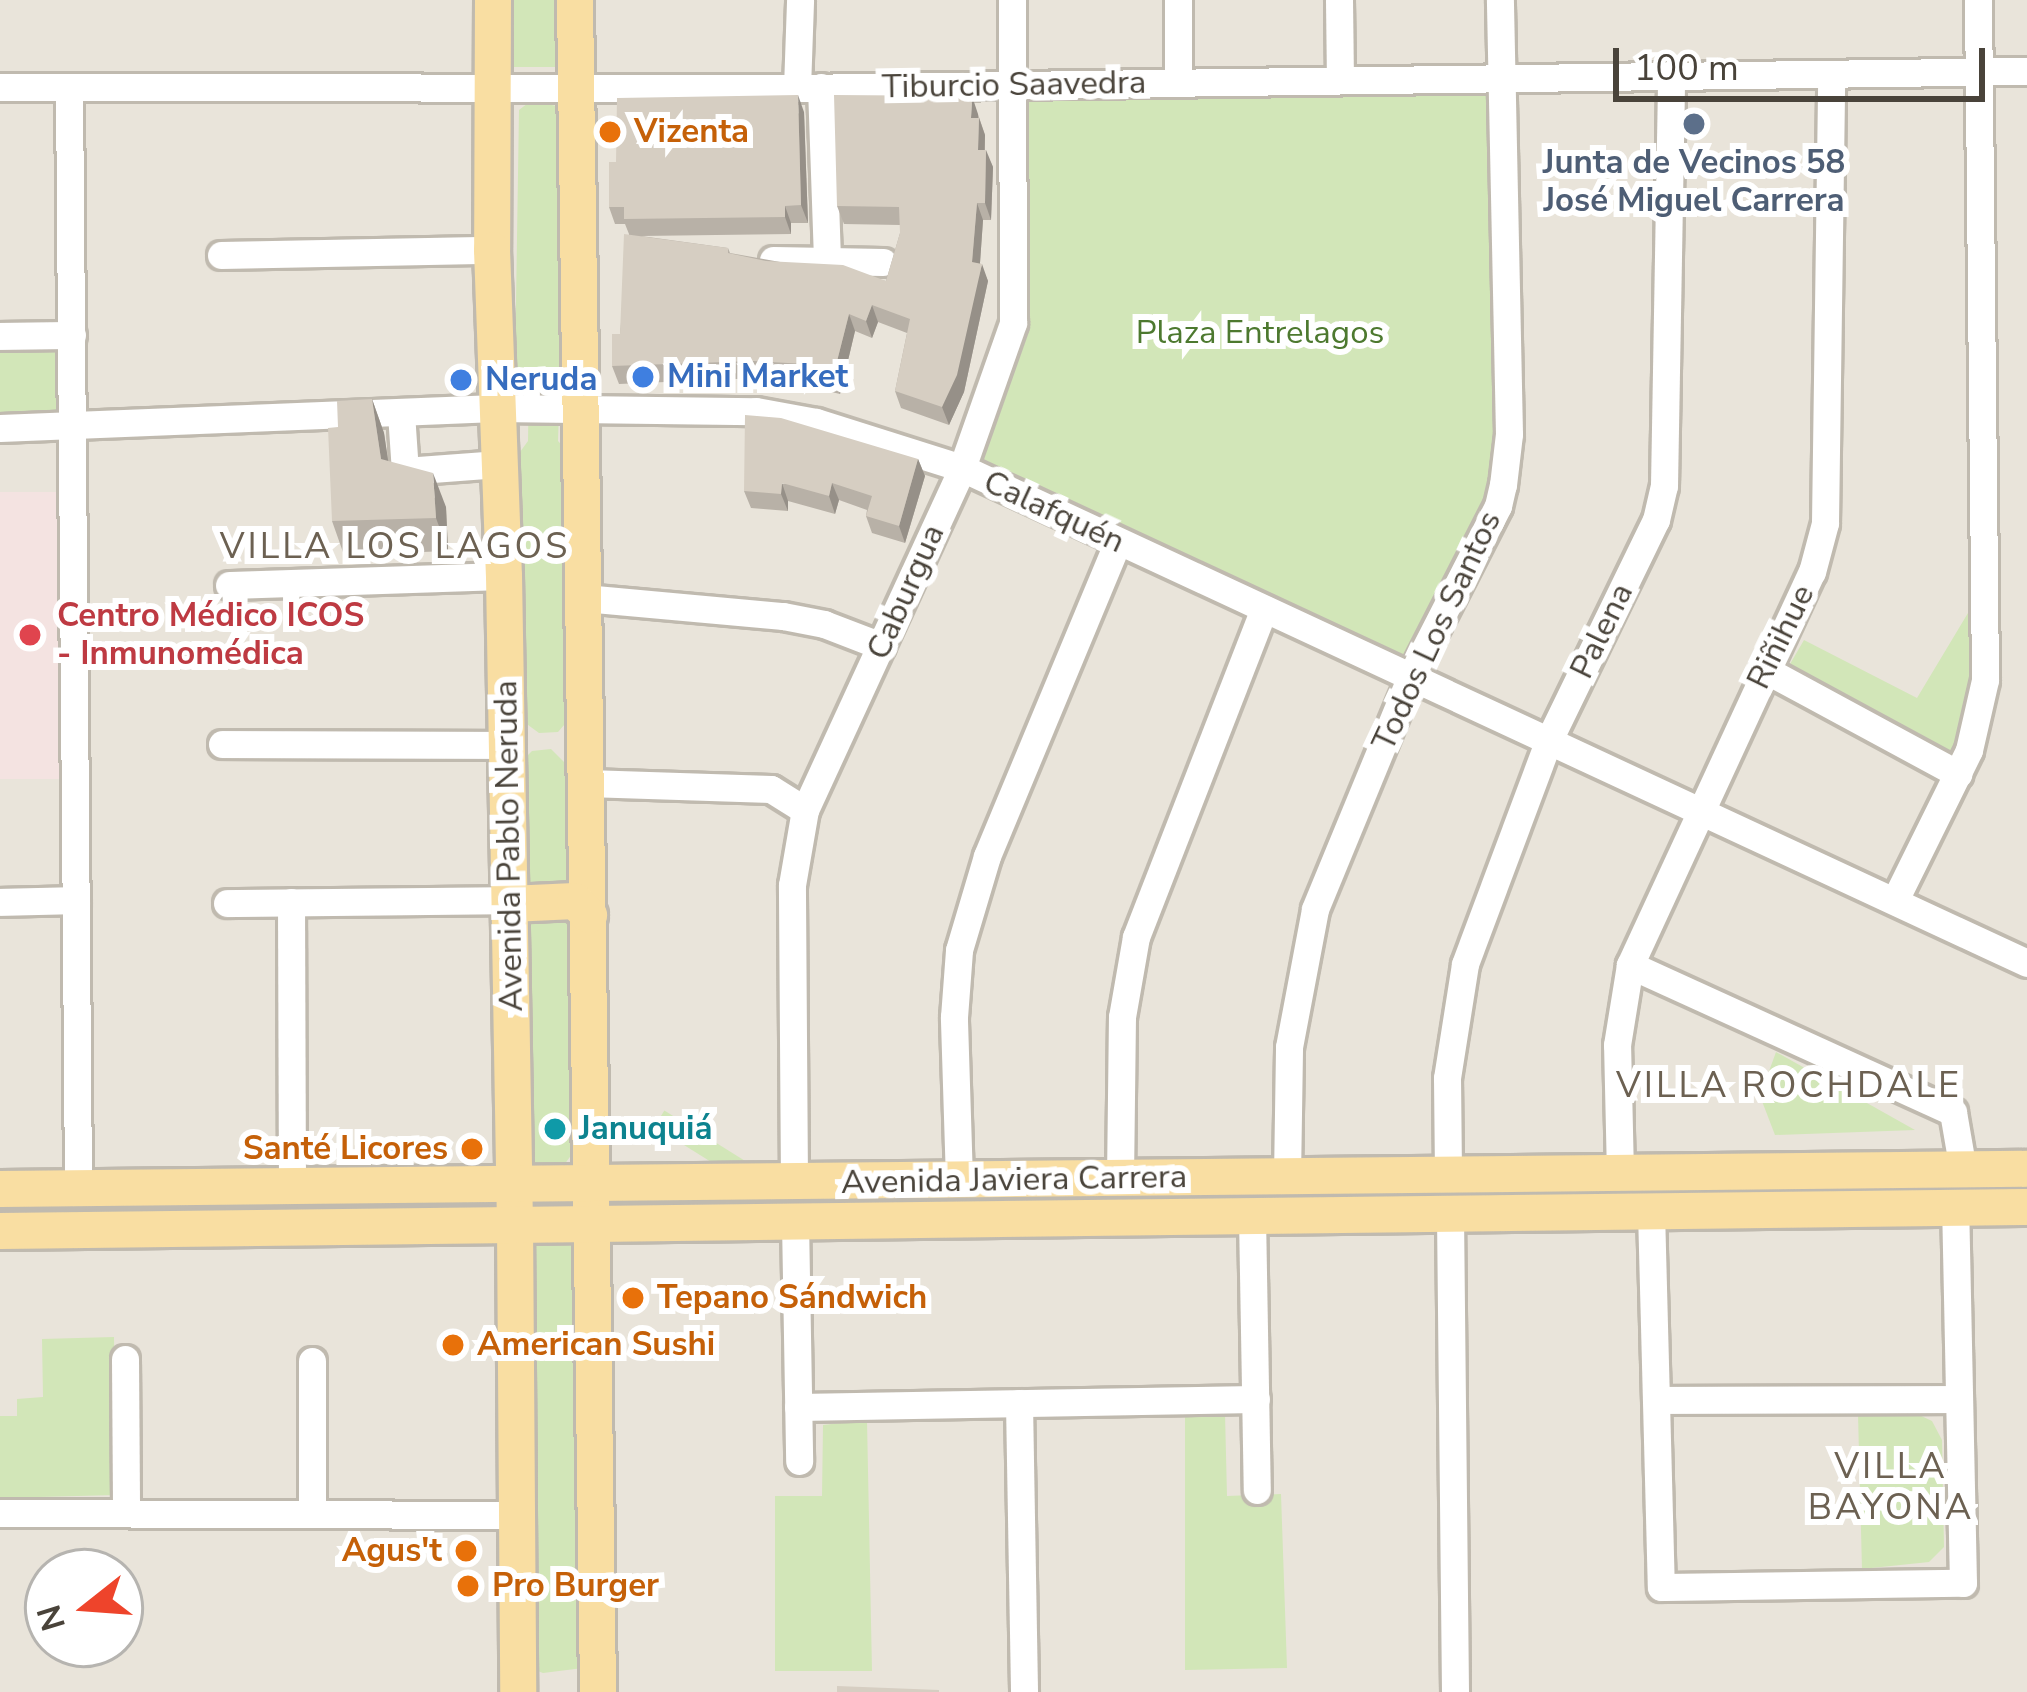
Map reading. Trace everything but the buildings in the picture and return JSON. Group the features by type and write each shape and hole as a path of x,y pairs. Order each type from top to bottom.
{"main road":[{"name":"Avenida Pablo Neruda","path":"493,0 493,250 504,576 515,1224 518,1692"},
{"path":"575,0 598,1692"},
{"path":"510,902 575,901 589,915"},
{"name":"Avenida Javiera Carrera","path":"0,1189 2027,1169"},
{"path":"1919,1170 1955,1208"},
{"path":"1450,1214 1466,1173"},
{"path":"1651,1211 1679,1174"},
{"path":"1229,1178 1252,1216"},
{"path":"795,1221 806,1182"},
{"path":"46,1230 77,1189"},
{"name":"Avenida Javiera Carrera","path":"0,1231 2027,1207"}],"street":[{"path":"800,0 826,260"},
{"name":"Caburgua","path":"806,1182 792,885 805,810 962,468 1013,323 1012,0"},
{"path":"1178,0 1178,82"},
{"path":"1339,0 1340,79"},
{"name":"Todos Los Santos","path":"1287,1177 1289,1047 1315,909 1412,674 1498,506 1507,463 1500,0"},
{"path":"1895,900 1958,774 1978,724 1985,680 1978,0"},
{"name":"Tiburcio Saavedra","path":"0,87 809,88 2027,71"},
{"name":"Palena","path":"1466,1173 1447,1078 1465,964 1548,742 1656,520 1664,486 1671,74"},
{"name":"Riñihue","path":"1620,1174 1617,1045 1630,965 1812,572 1829,501 1831,75"},
{"path":"68,88 77,1189"},
{"path":"221,256 493,250"},
{"path":"773,260 883,262"},
{"path":"0,336 72,334"},
{"name":"Calafquén","path":"0,428 496,408 756,411 816,422 962,468 2027,964"},
{"path":"401,413 406,471 499,464"},
{"path":"958,1180 954,1017 959,950 987,856 1118,542"},
{"path":"229,585 504,576"},
{"path":"584,598 783,616 824,624 881,646"},
{"path":"1120,1179 1122,1017 1136,937 1264,608"},
{"path":"1764,669 1958,774"},
{"path":"222,745 507,745"},
{"path":"587,783 771,789 805,810"},
{"path":"0,902 76,900"},
{"path":"291,902 292,1186"},
{"path":"227,904 510,902"},
{"path":"1630,965 1953,1112 1963,1170"},
{"path":"1651,1211 1661,1587 1963,1582 1955,1208"},
{"path":"1450,1214 1455,1692"},
{"path":"1252,1216 1258,1490"},
{"path":"795,1221 799,1461"},
{"path":"125,1359 126,1511"},
{"path":"312,1361 312,1511"},
{"path":"798,1407 1256,1399"},
{"path":"1656,1400 1956,1399"},
{"path":"1019,1403 1024,1692"},
{"path":"0,1514 312,1511 517,1515"}],"shaded area":[{"path":"0,0 2027,0 2027,1692 0,1692"},
{"name":"Centro Médico ICOS - Inmunomédica","path":"0,492 60,492 60,779 0,779"}],"green space":[{"path":"504,0 555,0 555,67 504,67"},
{"name":"Plaza Entrelagos","path":"1488,90 1498,456 1487,505 1406,657 978,461 1026,325 1025,98"},
{"path":"532,100 560,107 571,363 560,382 558,441 569,453 571,717 558,732 539,733 524,722 520,452 528,441 529,375 515,366 519,110"},
{"path":"0,341 61,341 61,414 0,414"},
{"path":"1971,608 1976,716 1956,756 1790,664 1804,640 1917,698"},
{"path":"551,749 574,772 578,1146 561,1169 537,1169 529,1159 524,759 532,751"},
{"path":"1776,1052 1915,1130 1775,1135 1760,1096"},
{"path":"664,1110 795,1192 785,1208 654,1127"},
{"path":"1133,1193 1171,1205 895,1206 933,1194"},
{"path":"582,1236 583,1668 543,1673 530,1668 526,1237"},
{"path":"114,1337 116,1495 0,1498 0,1416 17,1416 17,1399 43,1397 42,1339"},
{"path":"1225,1413 1227,1496 1281,1494 1287,1668 1185,1670 1185,1415"},
{"path":"1858,1414 1917,1414 1932,1421 1942,1440 1944,1547 1929,1562 1862,1569"},
{"path":"867,1420 872,1671 775,1671 775,1496 822,1496 823,1425"}],"place":[{"name":"Junta de Vecinos 58 José Miguel Carrera","path":"1694,124"},
{"name":"Vizenta","path":"610,132"},
{"name":"Mini Market","path":"643,377"},
{"name":"Neruda","path":"461,380"},
{"name":"Centro Médico ICOS - Inmunomédica","path":"30,635"},
{"name":"Januquiá","path":"555,1129"},
{"name":"Santé Licores","path":"472,1149"},
{"name":"Tepano Sándwich","path":"633,1298"},
{"name":"American Sushi","path":"453,1345"},
{"name":"Agus't","path":"466,1551"},
{"name":"Pro Burger","path":"468,1586"}],"district":[{"name":"VILLA LOS LAGOS","path":"395,547"},
{"name":"VILLA ROCHDALE","path":"1789,1086"},
{"name":"VILLA BAYONA","path":"1891,1486"}]}
